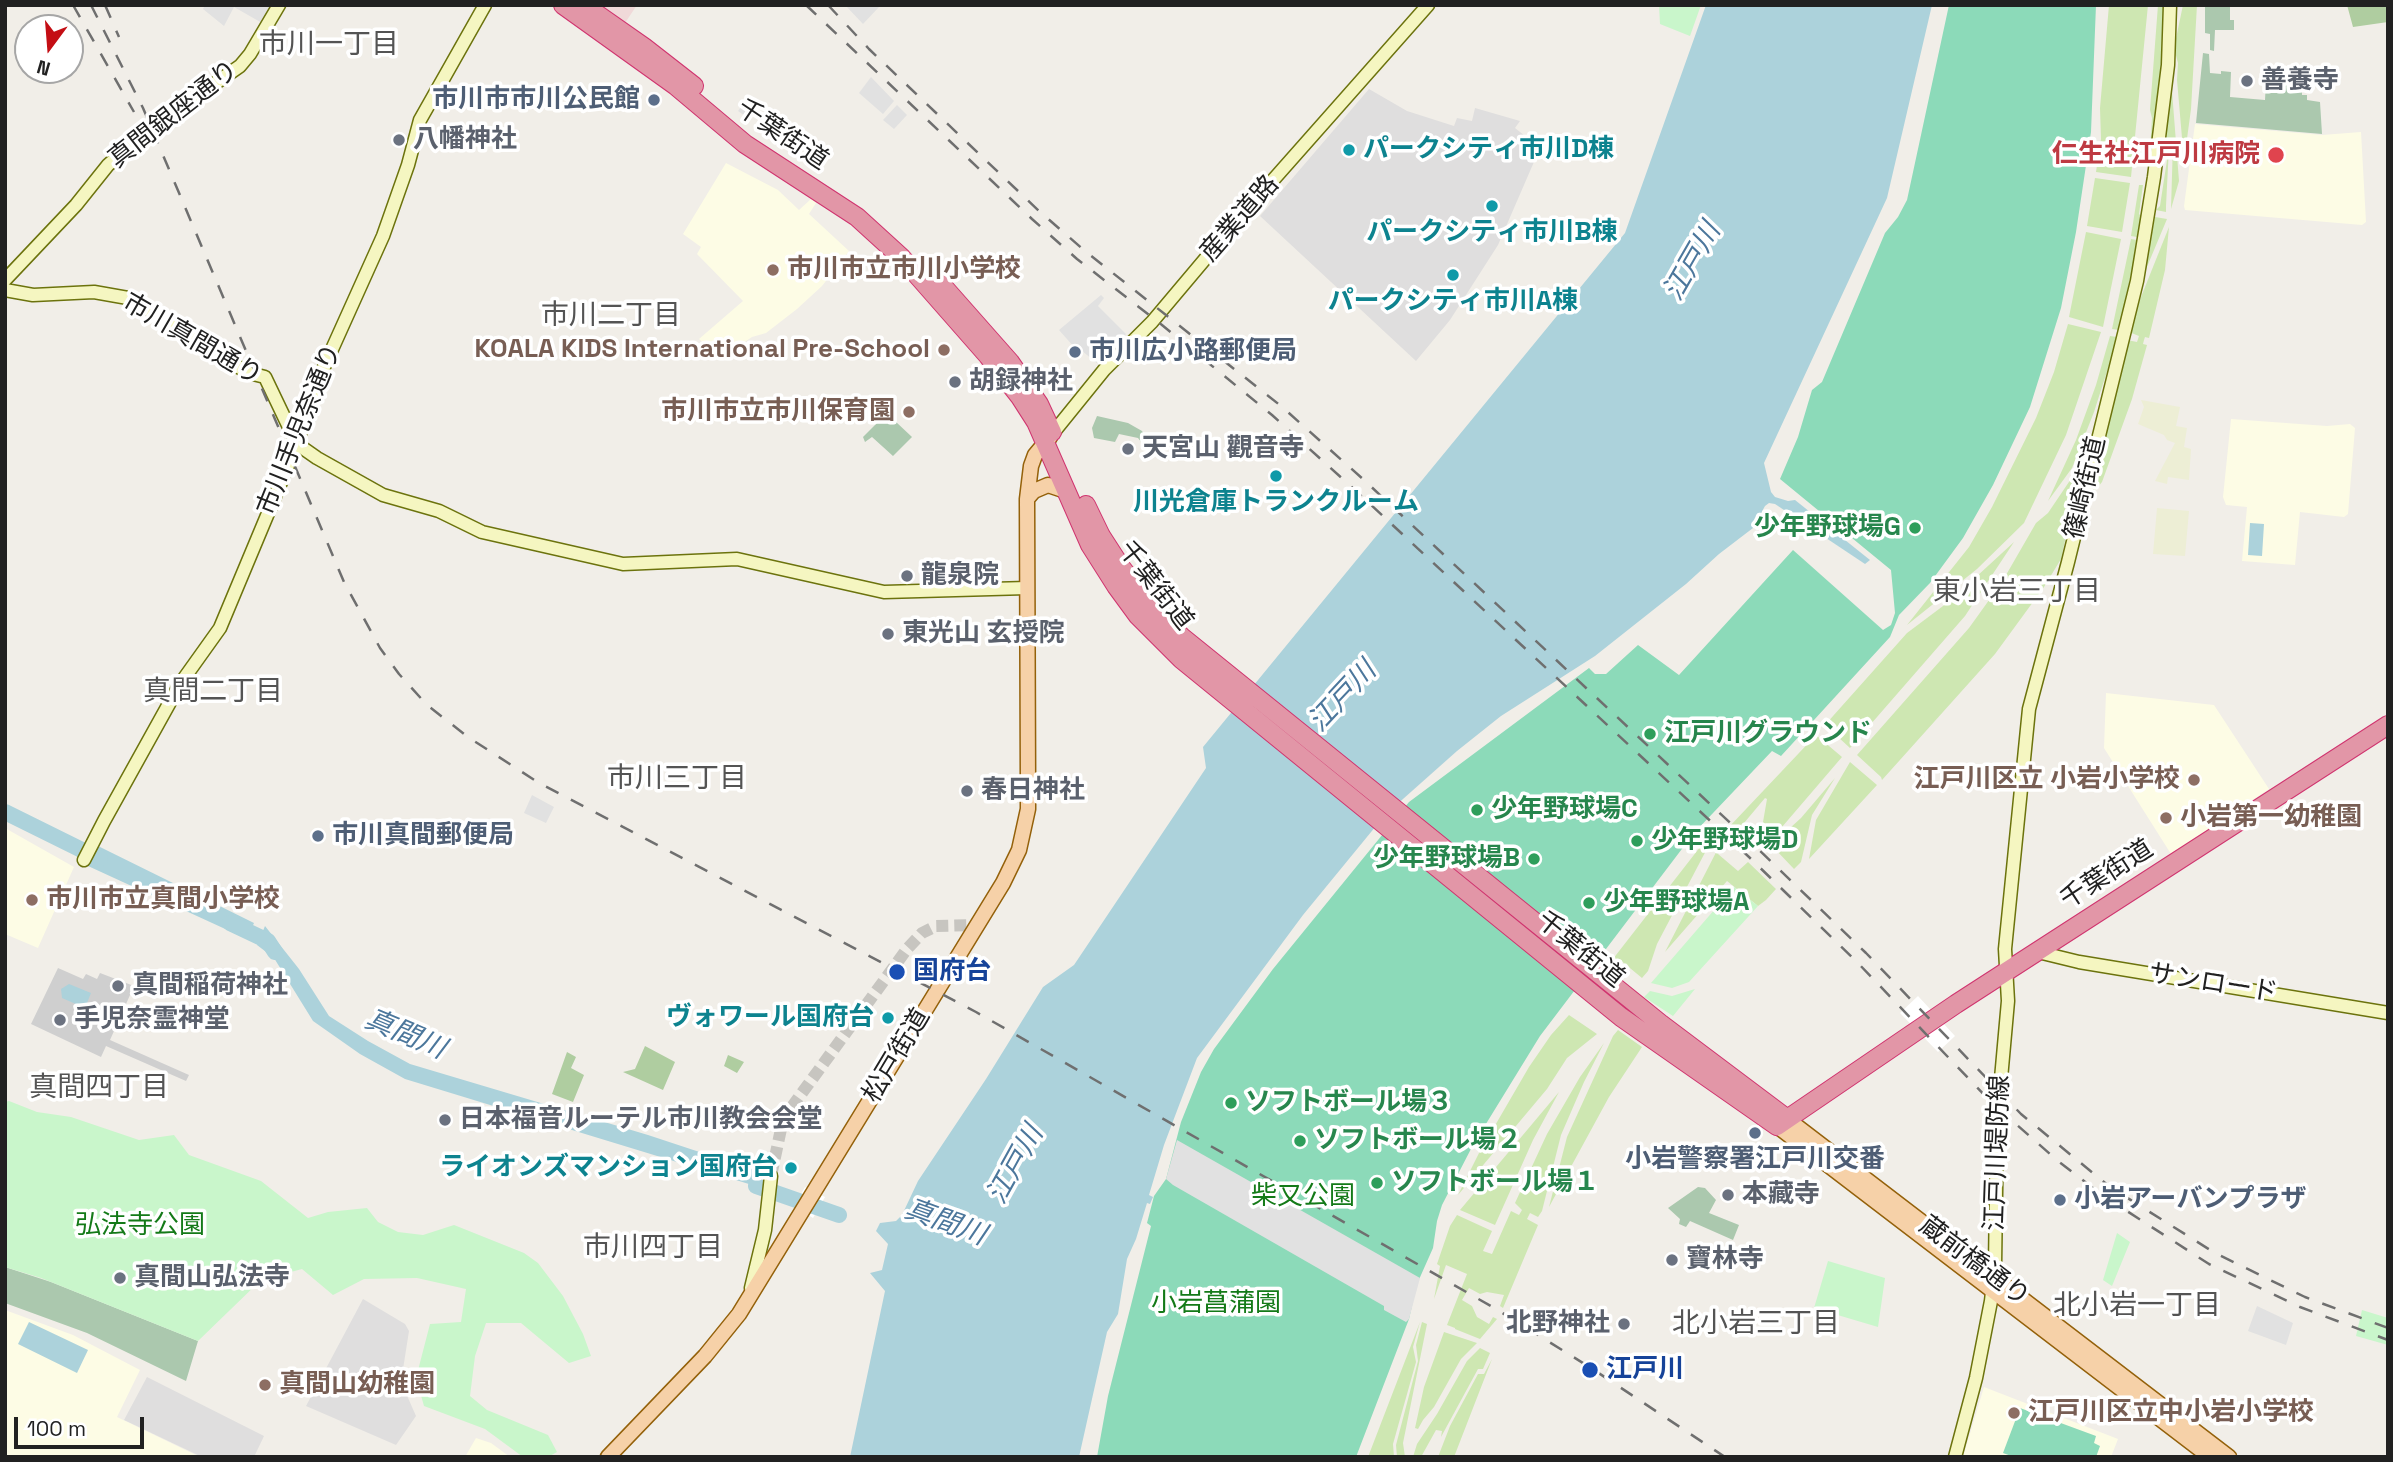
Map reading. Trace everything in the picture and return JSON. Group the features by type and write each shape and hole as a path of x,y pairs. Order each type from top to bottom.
{"highway":[{"name":"千葉街道","path":"563,5 676,86 744,144 842,206 872,229 902,258 996,366 1049,438 1121,567 1165,621 1661,1024 1692,1039 1788,1106 1787,1118"},
{"name":"千葉街道","path":"584,5 672,68 755,138 860,205 895,234 1010,362 1039,404 1066,491 1090,545 1126,601 1165,645 1638,1030 1787,1118"},
{"name":"千葉街道","path":"1787,1118 2006,971 2388,725"}],"main road":[{"name":"松戸街道","path":"608,1457 714,1346 749,1299 1003,883 1018,850 1028,809 1027,499 1031,466 1049,438"},
{"path":"1027,499 1034,491 1048,485 1066,491"},
{"name":"蔵前橋通り","path":"1787,1118 2210,1457"},
{"name":"蔵前橋通り","path":"1993,1284 2229,1457"}],"street":[{"name":"真間銀座通り","path":"5,280 76,205 98,175 117,156 186,102 240,66 279,5"},
{"name":"市川手児奈通り","path":"84,860 180,684 220,628 297,444 320,376 383,236 420,120 485,5"},
{"name":"産業道路","path":"1049,438 1104,370 1152,322 1243,214 1429,5"},
{"name":"篠崎街道","path":"2006,971 2007,925 2029,709 2137,281 2168,65 2171,5"},
{"name":"市川真間通り","path":"5,290 33,295 94,292 128,298 188,332 206,349 243,370 265,377 297,444"},
{"path":"297,444 383,495 439,511 482,532 623,564 737,559 884,592 1027,587"},
{"name":"サンロード","path":"2038,952 2079,962 2388,1013"},
{"name":"江戸川堤防線","path":"1955,1457 1976,1378 1993,1284 1997,1124 2008,1000 2006,971"},
{"path":"749,1299 765,1230 771,1176"},
{"path":"765,1230 767,1240 781,1247"}],"shaded area":[{"path":"205,5 272,5 262,23 234,7 224,26 203,9"},
{"path":"600,5 637,5 625,23"},
{"path":"845,5 877,5 879,7 863,24"},
{"path":"2205,5 2230,5 2230,20 2234,20 2234,30 2215,30 2214,51 2210,50 2210,34 2205,33"},
{"path":"2203,53 2209,54 2210,73 2231,72 2230,97 2265,100 2266,81 2302,82 2302,95 2307,95 2307,100 2320,102 2322,134 2196,123"},
{"path":"871,77 894,101 883,114 859,93"},
{"path":"1369,89 1407,111 1454,126 1457,118 1472,121 1475,108 1520,121 1515,128 1540,148 1498,245 1450,320 1416,361 1260,216"},
{"path":"748,97 757,104 748,118 738,111"},
{"path":"897,105 907,115 894,129 883,120"},
{"name":"仁生社江戸川病院","path":"2195,124 2322,135 2361,132 2366,222 2362,225 2185,210"},
{"name":"市川市立市川小学校","path":"726,163 778,190 799,210 811,199 816,203 809,214 849,251 822,286 797,309 766,333 752,337 721,358 699,339 743,301 697,254 701,247 683,234"},
{"path":"1101,295 1104,298 1098,306 1126,334 1098,364 1074,347 1059,330"},
{"path":"2141,400 2180,407 2176,426 2187,428 2184,447 2191,449 2189,480 2168,477 2167,484 2155,481 2175,443 2138,424 2144,407"},
{"path":"885,415 912,437 893,456 872,437 865,442 863,437"},
{"path":"1097,416 1128,423 1142,431 1154,450 1150,453 1138,438 1119,434 1115,442 1094,438 1092,428"},
{"path":"2231,419 2327,426 2350,424 2355,428 2348,514 2344,517 2300,512 2295,565 2242,561 2247,507 2226,505 2223,497"},
{"path":"2157,508 2189,511 2185,556 2153,554"},
{"name":"江戸川区立 小岩小学校","path":"2106,693 2214,705 2269,789 2171,854 2104,748"},
{"path":"532,795 554,807 546,823 524,813"},
{"name":"市川市立真間小学校","path":"5,828 74,867 38,948 5,934"},
{"path":"58,968 83,979 86,974 97,979 100,973 134,986 110,1040 189,1075 186,1081 106,1046 101,1057 31,1024"},
{"path":"1177,1140 1420,1278 1409,1319 1406,1322 1384,1310 1384,1306 1173,1185 1166,1179"},
{"path":"1698,1187 1705,1188 1716,1200 1709,1213 1739,1225 1733,1240 1690,1221 1686,1227 1679,1224 1680,1219 1668,1208"},
{"path":"5,1267 51,1282 198,1341 186,1381 87,1333 5,1303"},
{"path":"363,1299 405,1324 409,1331 401,1382 416,1416 396,1445 306,1406"},
{"path":"2257,1306 2293,1323 2286,1345 2248,1331"},
{"path":"5,1310 73,1335 140,1370 117,1417 200,1457 5,1457"},
{"path":"147,1377 264,1436 254,1457 202,1457 124,1420"},
{"name":"江戸川区立中小岩小学校","path":"1984,1387 2118,1439 2111,1457 1963,1457"},
{"path":"476,1438 491,1443 510,1457 465,1457"}],"green space":[{"path":"1659,5 1701,5 1690,36 1660,24"},
{"name":"江戸川グラウンド","path":"1949,5 2096,5 2091,132 2061,308 2030,407 1993,485 1963,538 1930,583 1899,615 1890,637 1781,756 1772,751 1694,833 1540,1036 1473,1145 1442,1205 1433,1248 1417,1284 1409,1319 1356,1457 1097,1457 1108,1396 1151,1226 1147,1223 1154,1196 1166,1179 1181,1122 1201,1072 1214,1049 1273,969 1409,802 1589,668 1595,674 1606,674 1638,645 1679,675 1793,550 1883,630 1891,625 1895,613 1891,570 1780,479 1798,437 1812,390 1822,382 1885,233 1907,200"},
{"path":"2109,5 2148,5 2131,177 2096,172 2101,139 2100,108"},
{"path":"2158,5 2166,5 2149,166 2152,118 2150,110"},
{"path":"2183,5 2197,5 2191,109 2184,161 2178,63 2174,48"},
{"path":"2347,5 2388,5 2388,22 2353,27"},
{"path":"2171,78 2179,181 2171,209 2173,142 2164,138"},
{"path":"2169,147 2166,212 2156,210 2160,206"},
{"path":"2095,178 2130,183 2122,232 2087,226"},
{"path":"2139,185 2143,185 2137,237 2131,236"},
{"path":"2155,217 2167,219 2144,274"},
{"path":"2169,227 2165,270 2149,338 2145,337 2144,340 2143,344 2147,345 2132,399 2102,482 2094,492 2091,489 2127,340 2137,342 2139,336 2129,332 2133,317"},
{"path":"2086,232 2121,239 2103,327 2069,317"},
{"path":"2131,239 2137,240 2137,246 2119,330 2112,329"},
{"path":"2068,324 2101,332 2066,435 2024,523 1977,569 1907,625 1969,547 1992,507 2036,418 2054,372"},
{"path":"2110,336 2117,337 2117,340 2094,412 2072,468 2048,501 2076,440"},
{"path":"2085,466 2083,480 2078,482 2061,559 2044,587 1995,654 1882,780 1857,755 1969,628 2002,582 2036,523 2048,513 2077,470 2080,471"},
{"path":"2014,542 1965,616 1850,748 1825,725 1907,633 1951,600"},
{"path":"1816,735 1842,757 1776,834 1779,838 1801,818 1835,778 1812,815 1801,862 1794,869 1775,849 1775,845 1766,841 1774,833 1763,822 1765,798 1718,854 1738,871 1748,862 1776,889 1758,906 1727,881 1665,952 1729,827"},
{"path":"1850,762 1877,785 1809,859 1816,820"},
{"path":"1718,824 1657,944 1648,971 1642,978 1619,959 1599,985 1595,982"},
{"path":"1734,887 1758,906 1689,982 1672,988 1651,983"},
{"path":"1695,989 1673,1016 1644,997 1650,991 1672,996"},
{"path":"1569,1015 1597,1034 1567,1058 1547,1089 1458,1195 1529,1067"},
{"path":"1618,1030 1642,1047 1609,1097 1549,1207 1567,1137"},
{"path":"1604,1043 1561,1135 1542,1211 1538,1217 1530,1213 1527,1219 1538,1225 1503,1308 1500,1306 1504,1295 1487,1292 1480,1294 1469,1288 1462,1300 1472,1306 1477,1317 1489,1324 1493,1317 1497,1319 1480,1339 1447,1325 1467,1274 1446,1265 1434,1299 1440,1266 1437,1264 1450,1226 1457,1215 1492,1231 1483,1251 1492,1254 1511,1211 1519,1215 1522,1210 1515,1203 1547,1134 1580,1077"},
{"path":"645,1046 675,1062 663,1090 623,1072 635,1069"},
{"path":"567,1052 576,1057 571,1068 584,1075 573,1102 552,1094"},
{"path":"728,1055 744,1062 737,1073 724,1066"},
{"path":"1559,1092 1533,1140 1495,1225 1460,1210"},
{"name":"弘法寺公園","path":"9,1101 37,1112 71,1117 139,1140 174,1135 189,1155 261,1181 308,1218 328,1212 367,1208 378,1222 398,1232 423,1235 454,1225 524,1253 538,1263 563,1296 591,1356 569,1363 521,1323 486,1323 475,1356 470,1396 487,1410 548,1435 557,1452 548,1457 523,1457 485,1429 424,1406 416,1378 430,1324 461,1322 466,1289 417,1278 364,1279 333,1295 302,1269 261,1280 198,1341 41,1278 5,1267 5,1102"},
{"path":"2117,1233 2130,1242 2112,1286 2103,1280"},
{"path":"1828,1261 1885,1278 1878,1327 1814,1308"},
{"path":"2362,1310 2388,1318 2388,1345 2356,1336"},
{"path":"1420,1322 1413,1347 1416,1362 1393,1444 1394,1457 1368,1457"},
{"path":"1422,1322 1427,1324 1403,1443 1405,1457 1397,1457 1396,1445 1418,1361 1416,1345"},
{"path":"1444,1332 1477,1343 1461,1359 1434,1407 1418,1429 1415,1428 1424,1387"},
{"path":"1480,1348 1490,1353 1483,1369 1478,1369 1441,1437 1442,1431 1436,1430 1421,1457 1413,1457 1417,1444 1467,1361"},
{"path":"1492,1359 1454,1457 1438,1457 1450,1426 1478,1374 1484,1374"},
{"path":"2020,1408 2096,1436 2094,1443 2100,1446 2096,1457 2014,1457 2003,1453"}],"water":[{"path":"1706,5 1932,5 1887,198 1764,463 1771,492 1775,497 1795,500 1870,560 1865,564 1775,504 1769,503 1753,528 1686,584 1595,656 1501,716 1385,815 1303,915 1197,1058 1164,1145 1149,1195 1153,1197 1150,1204 1147,1203 1127,1259 1118,1314 1107,1332 1079,1457 850,1457 885,1291 870,1273 882,1270 888,1244 876,1231 880,1223 896,1221 902,1215 918,1181 1043,987 1074,965 1206,768 1203,747 1625,233"},
{"path":"2250,523 2264,524 2262,556 2248,555"},
{"path":"98,846 254,923 247,939 88,866"},
{"path":"265,926 299,969 329,1016 410,1064 648,1135 763,1173 762,1188 405,1079 360,1054 313,1021 274,958 257,945"},
{"path":"69,984 91,993 85,1008 62,998 61,989"},
{"path":"29,1322 88,1350 77,1373 18,1344"}],"pier":[{"path":"1918,996 1955,1036 1938,1052 1900,1013"},
{"path":"805,1187 825,1197 813,1218 794,1206"}],"waterway":[{"name":"真間川","path":"5,812 100,859"},
{"name":"真間川","path":"230,923 268,941 275,952"},
{"name":"真間川","path":"756,1186 839,1215"}],"tunnel":[{"path":"771,1176 781,1129 791,1108 907,949 922,933 936,926 976,925"}],"railway":[{"path":"73,5 134,112"},
{"path":"91,5 143,108 344,582 380,648 427,705 468,737 539,783 976,1012 1496,1309 1725,1457"},
{"path":"105,5 119,37"},
{"path":"806,5 1077,259 1272,415 1355,490 1749,857 1856,961 1992,1103 2058,1161 2102,1195 2209,1264 2300,1307 2388,1340"},
{"path":"828,5 869,49 1039,211 1085,251 1281,406 1364,480 1866,953 2021,1114 2110,1187 2215,1253 2305,1297 2388,1328"}],"place":[{"name":"善養寺","path":"2247,81"},
{"name":"市川市市川公民館","path":"654,100"},
{"name":"八幡神社","path":"399,140"},
{"name":"パークシティ市川D棟","path":"1349,150"},
{"name":"仁生社江戸川病院","path":"2276,155"},
{"name":"パークシティ市川B棟","path":"1492,206"},
{"name":"市川市立市川小学校","path":"773,270"},
{"name":"パークシティ市川A棟","path":"1453,275"},
{"name":"KOALA KIDS International Pre-School","path":"944,350"},
{"name":"市川広小路郵便局","path":"1075,352"},
{"name":"胡録神社","path":"955,382"},
{"name":"市川市立市川保育園","path":"909,412"},
{"name":"天宮山 觀音寺","path":"1128,449"},
{"name":"川光倉庫トランクルーム","path":"1276,476"},
{"name":"少年野球場G","path":"1915,528"},
{"name":"龍泉院","path":"907,576"},
{"name":"東光山 玄授院","path":"888,634"},
{"name":"江戸川グラウンド","path":"1650,734"},
{"name":"江戸川区立 小岩小学校","path":"2194,780"},
{"name":"春日神社","path":"967,791"},
{"name":"少年野球場C","path":"1477,810"},
{"name":"小岩第一幼稚園","path":"2166,818"},
{"name":"市川真間郵便局","path":"318,836"},
{"name":"少年野球場D","path":"1637,841"},
{"name":"少年野球場B","path":"1534,859"},
{"name":"市川市立真間小学校","path":"32,900"},
{"name":"少年野球場A","path":"1589,903"},
{"name":"国府台","path":"897,972"},
{"name":"真間稲荷神社","path":"118,986"},
{"name":"ヴォワール国府台","path":"888,1018"},
{"name":"手児奈霊神堂","path":"60,1020"},
{"name":"ソフトボール場３","path":"1231,1103"},
{"name":"日本福音ルーテル市川教会会堂","path":"445,1120"},
{"name":"小岩警察署江戸川交番","path":"1755,1133"},
{"name":"ソフトボール場２","path":"1300,1141"},
{"name":"ライオンズマンション国府台","path":"791,1168"},
{"name":"ソフトボール場１","path":"1377,1183"},
{"name":"本藏寺","path":"1728,1195"},
{"name":"小岩アーバンプラザ","path":"2060,1200"},
{"name":"寶林寺","path":"1672,1260"},
{"name":"真間山弘法寺","path":"120,1278"},
{"name":"北野神社","path":"1624,1324"},
{"name":"江戸川","path":"1590,1370"},
{"name":"真間山幼稚園","path":"265,1385"},
{"name":"江戸川区立中小岩小学校","path":"2014,1413"}],"district":[{"name":"市川一丁目","path":"329,45"},
{"name":"市川二丁目","path":"611,316"},
{"name":"東小岩三丁目","path":"2017,592"},
{"name":"真間二丁目","path":"213,692"},
{"name":"市川三丁目","path":"677,779"},
{"name":"真間四丁目","path":"99,1088"},
{"name":"市川四丁目","path":"653,1248"},
{"name":"北小岩一丁目","path":"2137,1306"},
{"name":"北小岩三丁目","path":"1756,1324"}],"park label":[{"name":"柴又公園","path":"1303,1197"},
{"name":"小岩菖蒲園","path":"1216,1304"}]}
